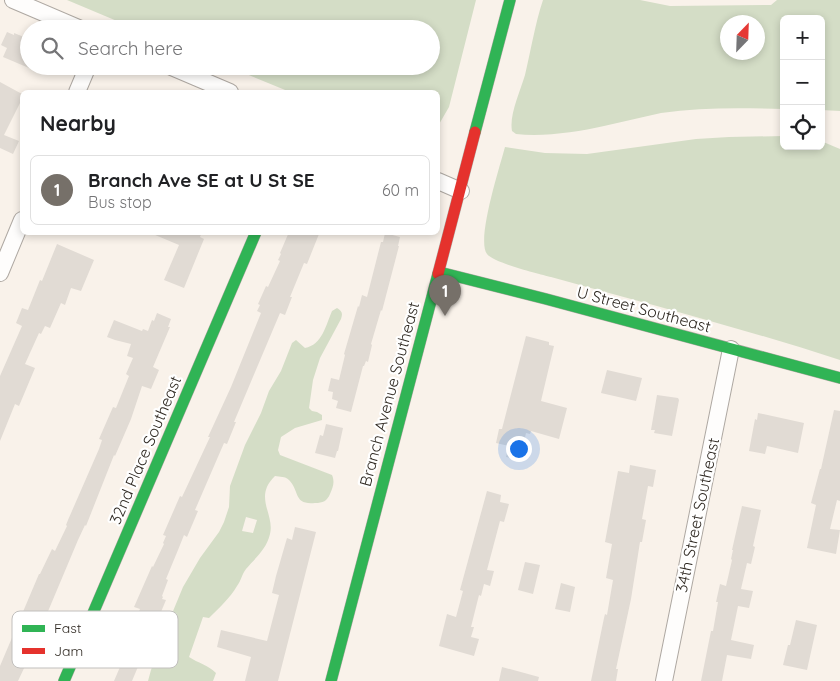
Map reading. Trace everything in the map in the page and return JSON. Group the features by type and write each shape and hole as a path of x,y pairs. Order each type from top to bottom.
{"main road":[{"name":"Branch Avenue Southeast","path":"331,681 510,0"},
{"name":"32nd Place Southeast","path":"94,611 255,235"},
{"name":"U Street Southeast","path":"439,272 840,378"},
{"name":"32nd Place Southeast","path":"64,681 70,668"}],"street":[{"path":"13,0 60,20"},
{"path":"78,90 84,75"},
{"path":"190,75 225,90"},
{"path":"440,182 461,190"},
{"path":"0,273 20,225"},
{"name":"34th Street Southeast","path":"664,681 731,349"}],"green space":[{"path":"67,0 476,0 449,107 440,123 440,90 285,90 249,75 440,75 440,20 115,20"},
{"path":"543,0 640,0 670,6 771,5 777,0 840,0 840,111 825,110 825,15 780,15 780,109 722,108 676,111 572,132 538,135 516,134 512,131 512,118 525,75"},
{"path":"780,136 780,150 825,150 825,143 840,149 840,360 732,327 517,268 498,261 487,254 484,246 484,234 494,186 505,147 545,153 587,154 696,139"},
{"path":"337,308 342,312 342,317 320,358 313,380 309,408 322,415 322,420 295,428 281,437 278,450 280,455 332,475 333,484 329,496 320,503 303,502 289,480 284,477 275,476 269,484 265,498 271,527 266,545 243,573 228,599 209,618 203,617 189,657 216,673 213,681 148,681 152,668 178,668 178,611 173,611 183,587 224,522 229,507 230,486 245,445 261,413 269,391 281,371 292,343 296,340 305,348 316,343 323,334 332,311","holes":["246,517 257,520 253,533 242,531"]}],"building":[{"path":"7,32 20,35 20,64 3,57 7,48 1,45"},
{"path":"0,82 20,93 20,103 4,135 19,141 13,154 0,148"},
{"path":"155,235 201,235 200,237 204,239 184,288 164,280 179,245"},
{"path":"288,235 319,235 307,264 304,263 285,315 280,313 234,422 236,422 227,444 224,443 195,510 198,511 187,537 184,535 166,579 168,580 162,599 166,600 161,611 139,611 140,609 134,607 164,544 166,536 163,535 180,496 182,497 231,387 261,313 257,311 260,305 258,304 280,261 278,260"},
{"path":"385,235 400,237 382,311 371,344 368,362 366,361 363,366 351,412 336,408 338,401 332,399 333,392 328,391 331,378 339,380 344,354 358,306 362,295 367,297 381,242 383,242"},
{"path":"57,244 94,260 81,291 71,288 65,305 61,303 50,328 45,326 41,334 39,333 25,364 35,368 19,406 15,404 0,441 0,376 22,326 16,323 22,308 28,310"},
{"path":"157,313 171,319 168,327 170,327 153,367 159,370 151,389 142,386 131,419 48,611 23,611 39,574 52,549 55,551 67,526 99,449 102,440 99,439 113,407 116,408 129,376 126,374 133,358 127,356 131,344 107,337 114,320 142,331 143,329 148,331 152,320 154,321"},
{"path":"526,336 549,342 549,345 554,346 541,401 567,408 559,439 531,431 530,434 526,433 520,460 506,457 509,446 496,443 499,429 502,429"},
{"path":"607,370 642,378 636,401 601,393"},
{"path":"657,395 678,398 679,400 672,436 654,433 655,430 651,430"},
{"path":"834,410 840,411 840,501 837,500 830,529 840,530 836,554 807,548 816,505 811,503 821,469"},
{"path":"758,413 804,423 798,453 767,446 765,454 749,451 755,419 757,420"},
{"path":"326,424 343,428 335,458 315,453 320,435 323,436"},
{"path":"630,465 656,470 653,487 648,486 642,519 646,520 642,542 640,542 631,599 616,669 618,669 616,681 591,681 605,614 607,615 613,580 606,578 612,544 605,542 618,471 629,473"},
{"path":"487,491 501,495 500,502 509,504 504,522 500,521 487,570 494,571 490,586 484,584 481,596 479,595 471,627 474,627 471,637 479,639 474,656 439,646 447,614 456,617 463,591 460,590"},
{"path":"742,506 761,510 751,564 747,563 741,589 753,591 749,608 738,606 731,640 754,645 751,659 727,655 722,681 701,681 711,631 713,631 720,584 726,586"},
{"path":"295,527 316,532 278,681 245,681 251,657 217,647 221,630 267,641 279,595 272,593 276,576 287,538 292,540"},
{"path":"525,562 540,565 533,594 518,590"},
{"path":"561,583 575,587 570,612 555,609"},
{"path":"796,620 817,625 807,670 783,665"},
{"path":"12,638 12,668 24,668 18,681 0,681 0,666"},
{"path":"502,667 539,677 538,681 499,681"},
{"path":"120,668 137,668 132,681 114,681"}],"traffic: fast":[{"path":"475,132 510,0"},
{"path":"94,611 255,235"},
{"path":"439,272 840,378"},
{"path":"331,681 438,274"},
{"path":"64,681 70,668"}],"traffic: jam":[{"path":"438,274 475,132"}],"place":[{"name":"Branch Ave SE at U St SE","path":"445,316"}]}
